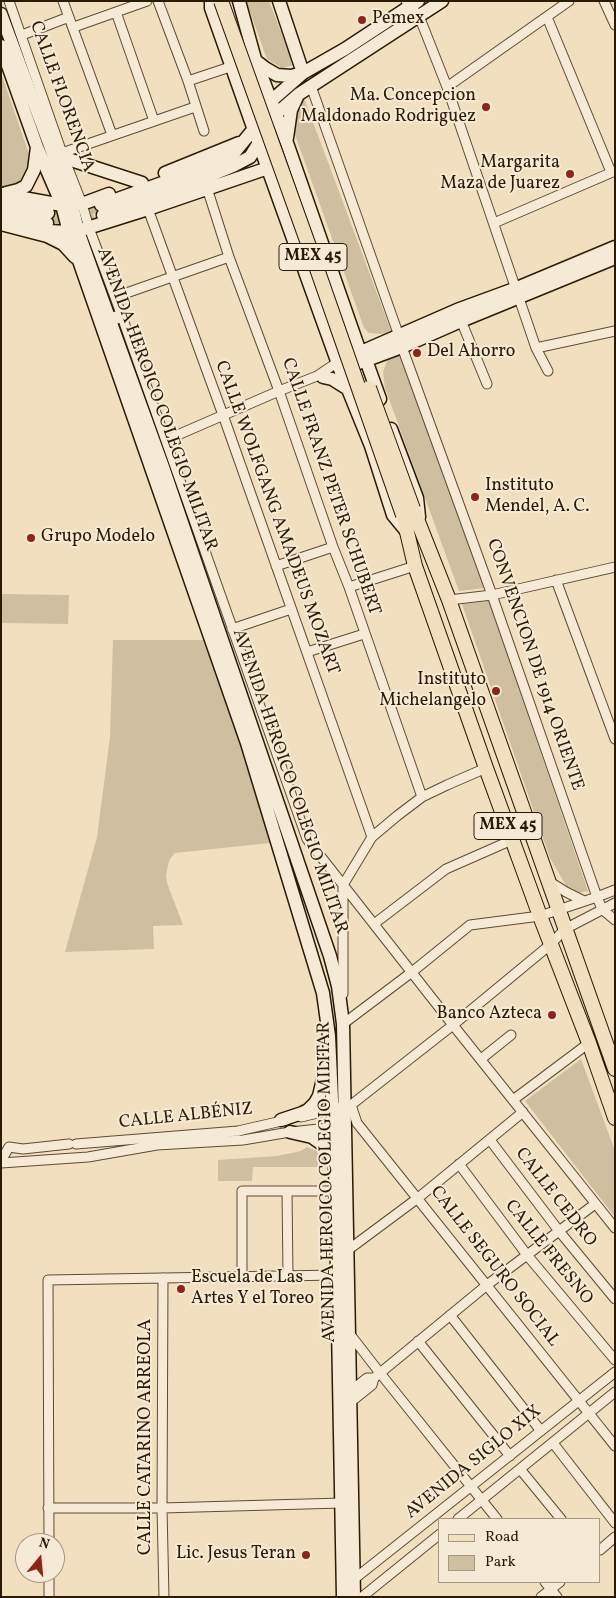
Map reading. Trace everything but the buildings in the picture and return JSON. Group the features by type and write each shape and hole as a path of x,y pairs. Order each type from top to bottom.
{"main road":[{"name":"MEX 45","path":"220,1 408,512 420,526 449,600 615,1069"},
{"name":"MEX 45","path":"230,1 408,512 408,532 415,566 512,840 589,1043 615,1118"}],"street":[{"name":"CALLE FLORENCIA","path":"9,1 22,35 60,156"},
{"path":"63,1 112,135"},
{"path":"74,27 147,1"},
{"path":"158,1 204,130"},
{"path":"211,1 211,8 254,130 339,367 371,446 393,515 408,532"},
{"path":"239,1 254,59 287,143 363,356 417,498 420,526"},
{"path":"279,1 303,73"},
{"path":"442,1 419,16 311,86 299,94 276,114 250,157 184,186 102,210 215,164 234,153 254,130 271,101 303,73 345,49 411,3 419,16 447,87 536,348 548,371"},
{"path":"447,87 570,1"},
{"path":"604,1 615,25"},
{"path":"116,12 154,121"},
{"name":"AVENIDA HEROICO COLEGIO MILITAR","path":"1,14 60,156 79,230 99,274 115,318 163,467 330,956 338,986 343,1024 343,1108 335,1163 337,1275 354,1597"},
{"path":"494,223 613,171 547,17"},
{"path":"22,35 69,18"},
{"name":"AVENIDA HEROICO COLEGIO MILITAR","path":"1,46 37,147 72,205"},
{"path":"254,59 277,75 291,76 303,73"},
{"path":"188,81 232,66"},
{"name":"CONVENCION DE 1914 ORIENTE","path":"311,86 602,909"},
{"path":"287,143 288,122 291,110 299,94"},
{"path":"60,156 112,135 196,107"},
{"path":"1,194 72,205 142,183 245,140"},
{"path":"1,194 26,186 34,170 37,147"},
{"path":"60,156 142,183"},
{"path":"227,168 248,176"},
{"path":"27,230 79,230 148,209 268,168"},
{"name":"CALLE FRANZ PETER SCHUBERT","path":"207,188 229,257 279,390 422,797"},
{"path":"1,204 48,218 1,214"},
{"name":"CALLE WOLFGANG AMADEUS MOZART","path":"148,209 372,837"},
{"path":"1,224 47,236 63,244 79,261"},
{"name":"AVENIDA HEROICO COLEGIO MILITAR","path":"79,230 79,261 246,743 323,993 330,1045 343,1108"},
{"path":"518,293 615,247"},
{"path":"115,297 229,257"},
{"path":"166,440 279,390 320,376 459,316 615,258"},
{"name":"AVENIDA HEROICO COLEGIO MILITAR","path":"99,274 115,297 115,318 166,440 307,839 453,1026 615,1228"},
{"path":"459,316 487,384"},
{"path":"536,348 615,331"},
{"path":"373,382 382,359 400,342"},
{"path":"363,356 388,352"},
{"path":"320,376 332,379 348,389"},
{"path":"276,566 333,547"},
{"path":"349,587 415,566"},
{"path":"449,600 492,595 615,568"},
{"path":"556,580 615,739"},
{"path":"232,629 291,609"},
{"path":"307,652 364,634"},
{"path":"343,1024 343,885 372,837 397,816 422,797 486,768"},
{"path":"374,924 446,869 512,840"},
{"path":"548,881 584,901"},
{"path":"343,1024 470,925 540,916 614,892"},
{"path":"564,929 615,904"},
{"path":"602,909 615,920"},
{"name":"CALLE ALBÉNIZ","path":"1,1162 9,1147 18,1149 238,1131 281,1120 343,1108 453,1026 551,944 564,929"},
{"path":"481,1059 511,1035"},
{"path":"513,1100 589,1043"},
{"path":"281,1120 302,1114 315,1103 319,1096 330,1045"},
{"name":"CALLE SEGURO SOCIAL","path":"343,1108 418,1198 615,1446"},
{"path":"348,1250 418,1198 523,1112"},
{"name":"AVENIDA HEROICO COLEGIO MILITAR","path":"340,1127 348,1250 349,1333 344,1401 343,1597"},
{"name":"CALLE ALBÉNIZ","path":"1,1162 88,1157 158,1145 243,1140 290,1132 340,1127"},
{"path":"290,1132 312,1137 330,1153 335,1163"},
{"name":"CALLE CEDRO","path":"490,1140 615,1299"},
{"path":"87,1143 88,1157"},
{"path":"29,1148 30,1160"},
{"name":"CALLE FRESNO","path":"459,1164 527,1255 615,1360"},
{"path":"242,1276 242,1191 335,1191"},
{"path":"287,1191 288,1275"},
{"path":"344,1401 372,1385 377,1375 450,1314 595,1204"},
{"path":"49,1533 48,1280 337,1275"},
{"name":"CALLE CATARINO ARREOLA","path":"163,1278 162,1508 164,1597"},
{"path":"450,1314 541,1432"},
{"path":"349,1333 377,1375 496,1518"},
{"path":"418,1341 510,1456"},
{"name":"AVENIDA SIGLO XIX","path":"354,1580 615,1372"},
{"name":"AVENIDA SIGLO XIX","path":"459,1518 615,1392"},
{"path":"553,1443 615,1523"},
{"path":"520,1469 560,1518"},
{"path":"48,1508 162,1508 342,1503"},
{"name":"AVENIDA SIGLO XIX","path":"362,1597 438,1536"},
{"path":"601,1549 615,1537"},
{"path":"49,1583 49,1597"},
{"path":"542,1597 548,1585 557,1597"}],"green space":[{"path":"246,1 269,1 294,65 282,68 267,59"},
{"path":"1,73 29,154 30,165 26,175 19,182 9,187 1,187"},
{"path":"304,98 391,331 381,334 369,333 364,328 293,129 296,111"},
{"path":"401,355 484,588 459,591 385,388 383,372 388,359"},
{"path":"1,594 69,595 68,624 1,623"},
{"path":"489,601 588,891 579,893 567,887 550,858 462,604"},
{"path":"113,640 206,640 249,765 270,843 175,853 170,859 166,875 167,883 183,925 153,926 154,949 65,952 97,837 110,737"},
{"path":"581,1059 615,1151 615,1217 525,1101"},
{"path":"307,1147 323,1154 327,1160 325,1167 253,1167 252,1181 218,1181 218,1160 277,1156 301,1151"}],"tunnel":[{"path":"48,213 75,214 101,205"},
{"path":"47,223 71,224 103,215"}],"place":[{"name":"Pemex","path":"362,20"},
{"name":"Ma. Concepcion Maldonado Rodriguez","path":"486,107"},
{"name":"Margarita Maza de Juarez","path":"570,174"},
{"name":"Del Ahorro","path":"417,353"},
{"name":"Instituto Mendel, A. C.","path":"475,497"},
{"name":"Grupo Modelo","path":"31,538"},
{"name":"Instituto Michelangelo","path":"496,691"},
{"name":"Banco Azteca","path":"552,1015"},
{"name":"Escuela de Las Artes Y el Toreo","path":"181,1289"},
{"name":"Lic. Jesus Teran","path":"306,1555"}]}
